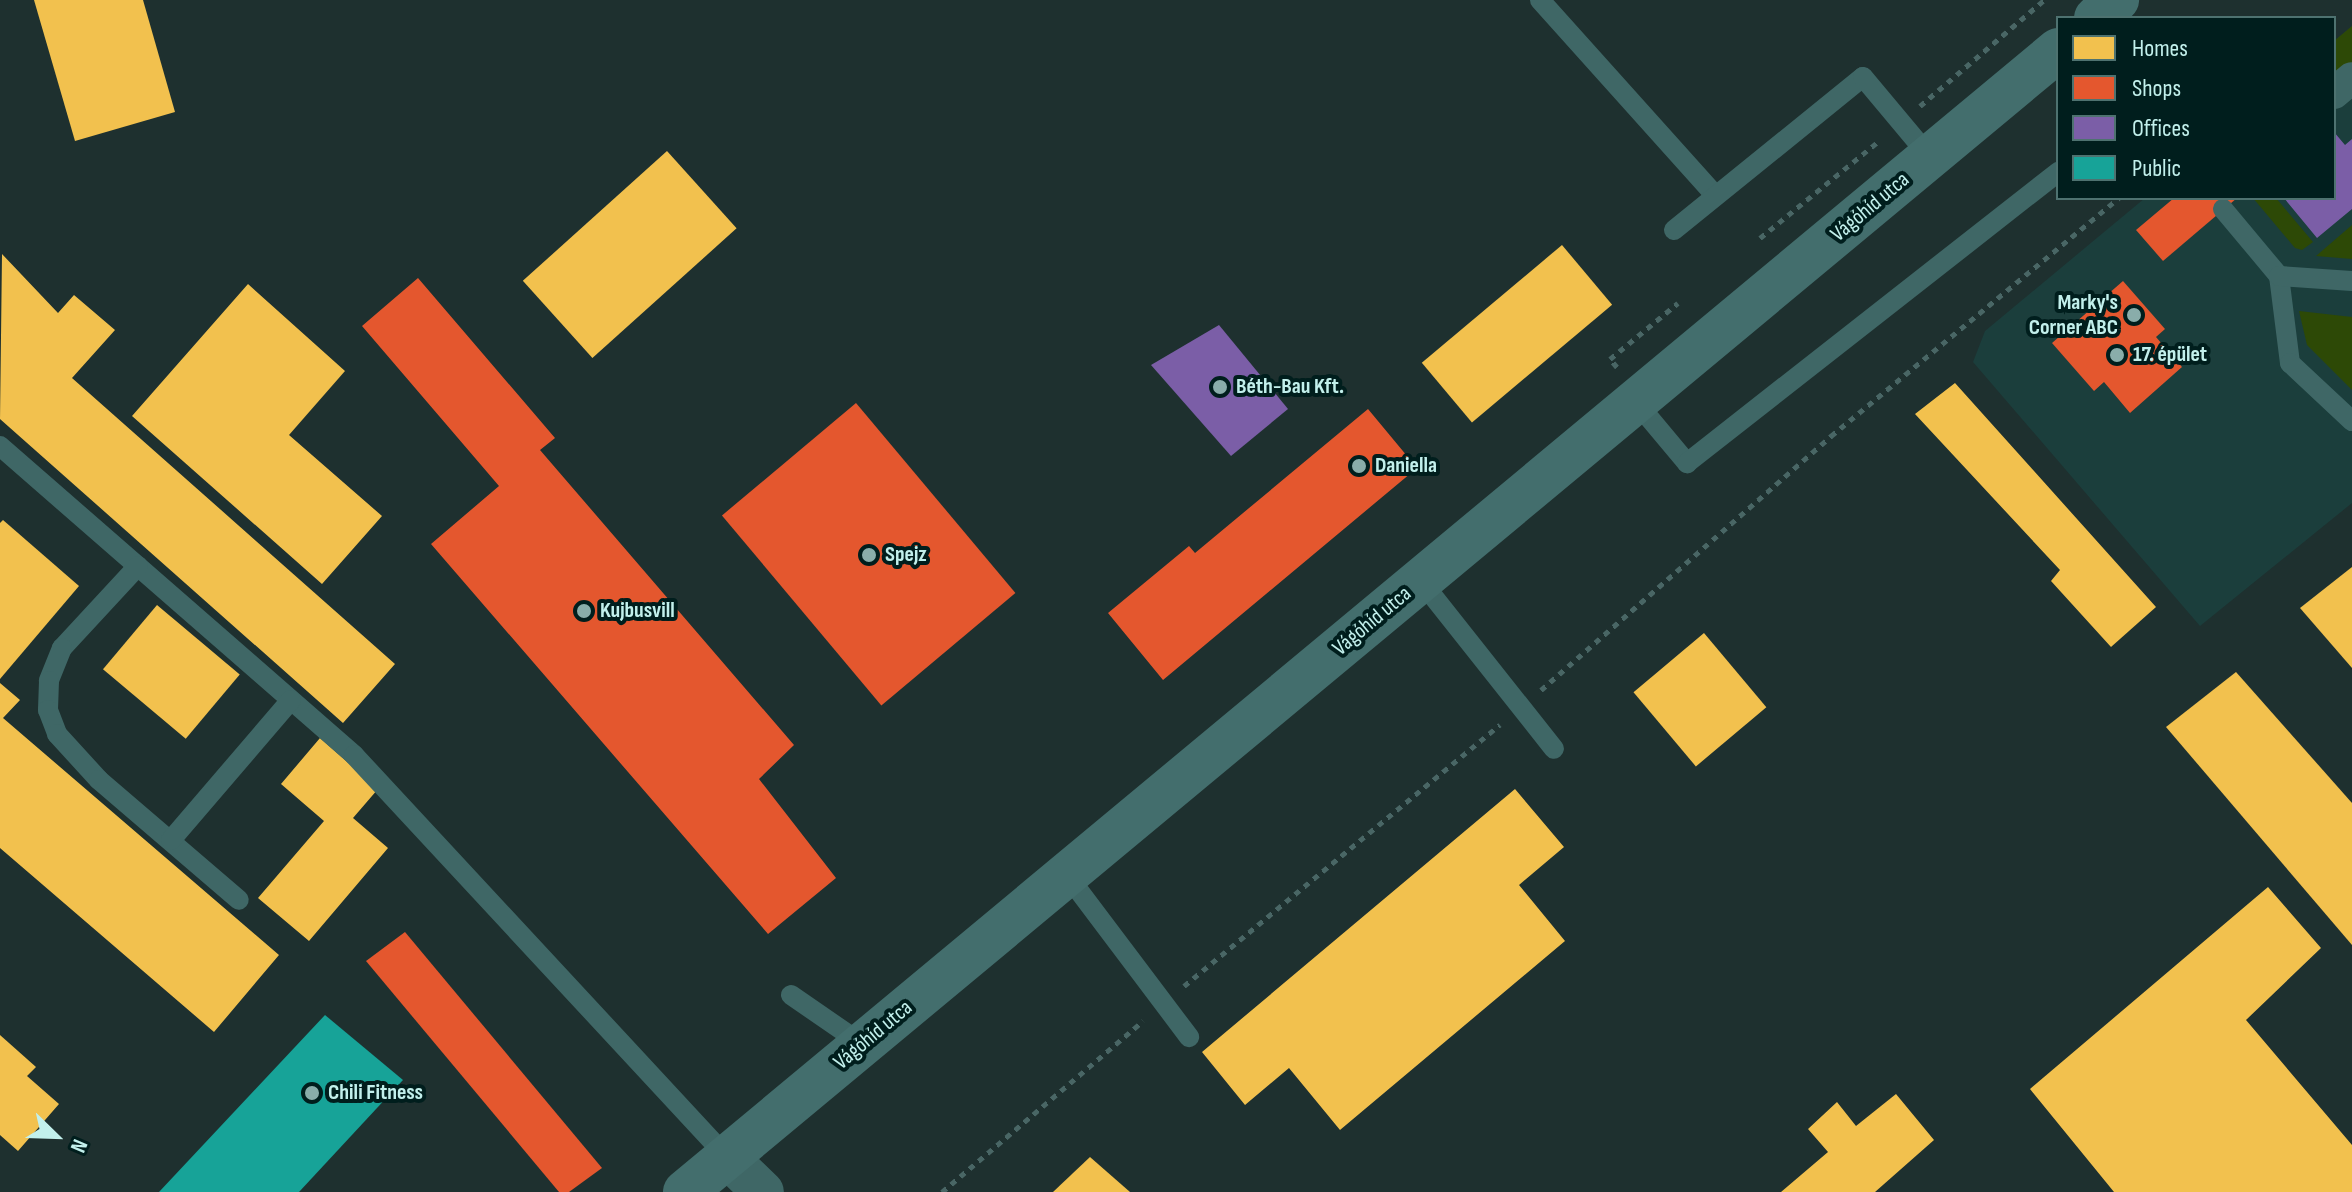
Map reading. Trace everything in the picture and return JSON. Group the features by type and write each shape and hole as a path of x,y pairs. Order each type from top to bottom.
{"main road":[{"path":"2098,16 2117,0"},
{"name":"Vágóhíd utca","path":"685,1192 2056,52"}],"street":[{"path":"2336,91 2352,78"},
{"path":"727,1157 763,1192"}],"lane":[{"path":"1540,0 1715,195"},
{"path":"1674,230 1863,77 1930,157"},
{"path":"1636,402 1687,463 2056,174"},
{"path":"2223,209 2279,276 2290,363 2352,421"},
{"path":"2279,276 2352,281"},
{"path":"0,446 354,755 727,1157"},
{"path":"138,566 62,648 49,681 48,710 57,734 99,780 239,900"},
{"path":"1421,581 1554,749"},
{"path":"171,840 291,700"},
{"path":"1067,875 1189,1037"},
{"path":"791,995 862,1044"}],"path":[{"path":"1760,238 1901,123 2044,0"},
{"path":"1610,359 1678,303"}],"shaded area":[{"path":"2352,26 2352,503 2200,626 1973,362 1985,331 2143,200 2336,200 2336,39"}],"green space":[{"path":"2352,26 2352,66 2336,78 2336,39"},
{"path":"2255,200 2278,200 2313,242 2302,250 2295,248"},
{"path":"2352,225 2352,259 2316,256"},
{"path":"2299,311 2352,317 2352,390 2307,345"}],"building: Homes":[{"path":"34,0 143,0 175,112 75,141"},
{"path":"667,151 737,228 592,358 523,281"},
{"path":"1562,245 1612,305 1472,422 1422,363"},
{"path":"2,254 58,313 74,295 115,330 72,378 395,664 343,723 0,419"},
{"path":"248,284 345,371 289,435 382,516 322,584 132,416"},
{"path":"1955,383 2156,607 2111,647 2051,581 2060,570 1915,414"},
{"path":"3,520 79,586 0,679 0,523"},
{"path":"2352,567 2352,668 2300,608"},
{"path":"157,605 240,674 186,739 103,669"},
{"path":"1704,633 1766,707 1696,766 1634,692"},
{"path":"2236,672 2352,803 2352,945 2166,727"},
{"path":"0,683 20,700 3,718 279,955 214,1032 0,848"},
{"path":"320,738 378,789 353,818 388,848 309,941 258,898 324,821 281,784"},
{"path":"1515,789 1564,847 1519,885 1565,941 1340,1130 1289,1068 1245,1105 1202,1052"},
{"path":"2268,887 2321,948 2246,1020 2352,1145 2352,1192 2114,1192 2030,1089"},
{"path":"0,1035 36,1067 27,1076 59,1104 18,1151 0,1135"},
{"path":"1896,1094 1934,1140 1875,1192 1781,1192 1828,1152 1808,1129 1837,1102 1856,1126"},
{"path":"1090,1157 1130,1192 1053,1192"}],"building: Shops":[{"path":"2172,200 2235,200 2163,261 2136,230"},
{"name":"Kujbusvill","path":"418,278 555,438 540,450 794,745 759,779 836,878 768,934 431,544 499,486 362,326"},
{"name":"17. épület","path":"2123,281 2165,329 2156,337 2182,367 2130,413 2104,382 2094,391 2052,343"},
{"name":"Spejz","path":"856,403 1015,593 881,705 722,515"},
{"path":"1368,409 1417,468 1163,680 1108,613 1189,546 1195,553"},
{"path":"405,932 602,1168 569,1192 559,1192 366,961"}],"building: Offices":[{"path":"2336,134 2345,145 2352,139 2352,209 2317,238 2286,200 2336,200"},
{"name":"Béth-Bau Kft.","path":"1219,325 1288,409 1231,456 1151,365"}],"building: Public":[{"path":"325,1015 403,1080 299,1192 159,1192"}],"place":[{"name":"Marky's Corner ABC","path":"2134,315"},
{"name":"17. épület","path":"2117,355"},
{"name":"Béth-Bau Kft.","path":"1220,387"},
{"name":"Daniella","path":"1359,466"},
{"name":"Spejz","path":"869,555"},
{"name":"Kujbusvill","path":"584,611"},
{"name":"Chili Fitness","path":"312,1093"}]}
